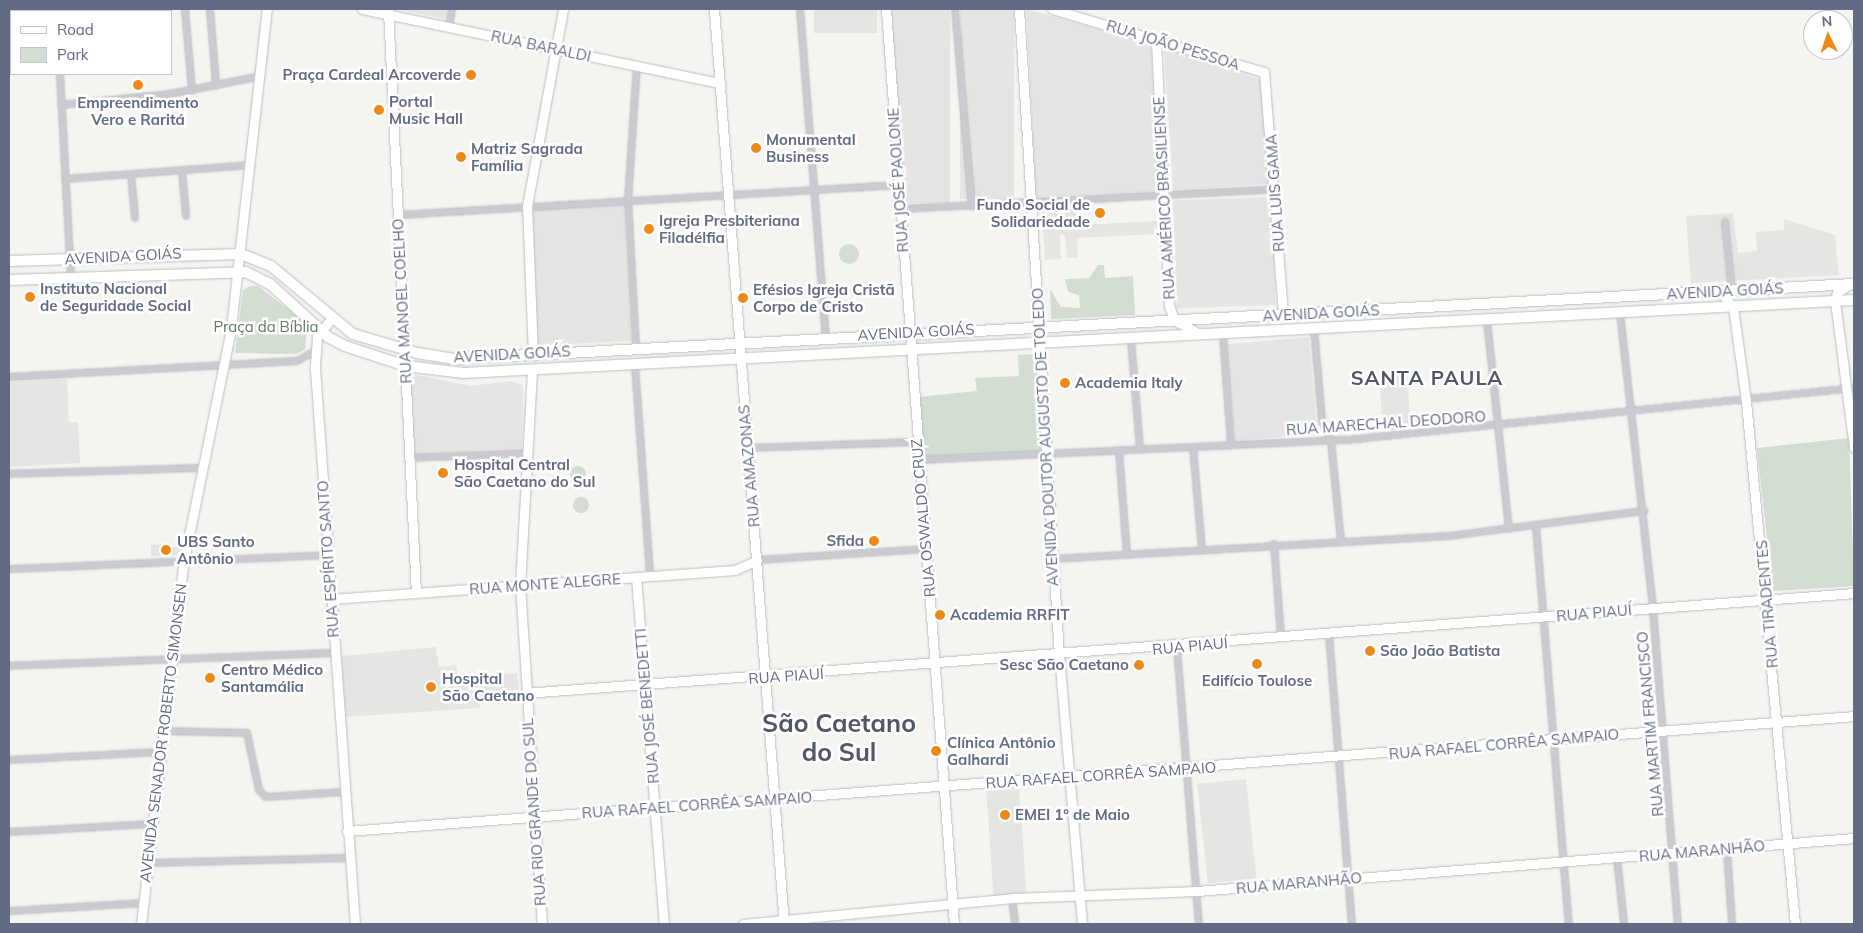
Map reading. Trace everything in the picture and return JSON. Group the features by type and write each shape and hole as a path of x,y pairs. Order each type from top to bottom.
{"main road":[{"name":"AVENIDA GOIÁS","path":"9,261 241,254 272,266 331,319 353,334 404,350 455,359 636,347 1284,315 1719,290 1851,285"},
{"name":"AVENIDA GOIÁS","path":"9,280 239,271 270,284 321,330 345,346 406,366 464,373 1131,340 1854,300"}],"street":[{"path":"143,10 166,9"},
{"path":"185,9 192,91"},
{"path":"210,9 216,86"},
{"name":"AVENIDA SENADOR ROBERTO SIMONSEN","path":"141,924 184,560 225,366 239,271 268,9"},
{"name":"RUA BARALDI","path":"362,9 389,11 448,26 720,83"},
{"path":"448,26 452,9"},
{"path":"533,354 527,206 563,9"},
{"name":"RUA AMAZONAS","path":"714,9 784,923"},
{"path":"800,9 816,191 826,337"},
{"name":"RUA JOSÉ PAOLONE","path":"886,9 910,351"},
{"path":"956,9 972,206"},
{"name":"AVENIDA DOUTOR AUGUSTO DE TOLEDO","path":"1019,9 1033,203 1038,326 1052,560 1082,924"},
{"name":"RUA JOÃO PESSOA","path":"1052,9 1264,72"},
{"name":"RUA MANOEL COELHO","path":"389,11 406,366 408,458 416,593"},
{"name":"RUA AMÉRICO BRASILIENSE","path":"1156,41 1169,305 1174,320 1204,336"},
{"path":"636,347 628,200 637,66"},
{"name":"RUA LUIS GAMA","path":"1264,72 1276,189 1284,315"},
{"path":"60,75 71,278"},
{"path":"61,105 192,91 261,76"},
{"path":"66,179 251,165"},
{"path":"182,170 186,216"},
{"path":"131,174 135,218"},
{"path":"398,215 899,185"},
{"path":"900,209 1276,189"},
{"path":"1725,222 1732,290"},
{"path":"1851,285 1837,293 1835,301 1850,388 1854,448"},
{"path":"1719,290 1733,307"},
{"name":"RUA TIRADENTES","path":"1733,307 1746,401 1768,600 1795,924"},
{"name":"RUA MARTIM FRANCISCO","path":"1620,313 1644,511 1678,924"},
{"name":"RUA ESPÍRITO SANTO","path":"331,319 321,330 315,351 314,369 348,858 355,924"},
{"path":"1487,320 1509,529"},
{"path":"1314,329 1322,421 1331,442 1341,542"},
{"path":"1223,335 1231,445"},
{"path":"1131,340 1140,449"},
{"path":"9,377 305,361 315,351"},
{"name":"RUA OSWALDO CRUZ","path":"910,351 945,787 954,924"},
{"path":"305,361 314,369"},
{"path":"635,365 650,576"},
{"name":"RUA RIO GRANDE DO SUL","path":"532,371 520,585 525,694 542,924"},
{"name":"RUA MARECHAL DEODORO","path":"918,460 1046,456 1140,449 1331,442 1498,427 1850,388"},
{"path":"747,448 916,442"},
{"path":"1193,447 1202,549"},
{"path":"1119,451 1127,554"},
{"path":"408,458 527,453"},
{"path":"9,474 203,468"},
{"path":"1052,560 1274,544 1341,542 1509,529 1644,511"},
{"path":"1536,526 1569,924"},
{"path":"1274,544 1282,638"},
{"path":"757,560 926,549"},
{"path":"9,568 328,555"},
{"name":"RUA MONTE ALEGRE","path":"331,599 735,570 757,560"},
{"name":"RUA JOSÉ BENEDETTI","path":"636,577 664,924"},
{"name":"RUA PIAUÍ","path":"525,694 1177,647 1854,593"},
{"path":"1329,634 1352,924"},
{"path":"1177,647 1199,924"},
{"path":"9,666 334,653"},
{"name":"RUA RAFAEL CORRÊA SAMPAIO","path":"347,831 1339,758 1854,716"},
{"path":"163,731 247,732 259,790 266,797 344,792"},
{"path":"9,760 160,752"},
{"path":"9,832 152,824"},
{"name":"RUA MARANHÃO","path":"743,924 784,923 1012,898 1197,891 1727,850 1854,838"},
{"path":"1727,850 1732,924"},
{"path":"148,863 348,858"},
{"path":"1617,858 1624,924"},
{"path":"1012,898 1015,924"},
{"path":"9,912 142,903"}],"shaded area":[{"path":"396,9 447,9 445,19"},
{"path":"814,9 877,9 877,33 814,33"},
{"path":"892,9 950,9 950,203 892,203"},
{"path":"960,9 1014,9 1014,199 960,199"},
{"path":"1026,9 1151,44 1159,191 1036,197"},
{"path":"1164,48 1263,80 1270,184 1173,190"},
{"path":"1272,197 1276,305 1177,308 1173,200"},
{"path":"624,205 631,341 537,346 530,210"},
{"path":"1076,206 1077,225 1157,221 1158,234 1077,238 1078,258 1067,258 1065,235 1060,235 1061,259 1045,260 1042,212 1058,211 1059,226 1065,226 1064,207"},
{"path":"1733,213 1738,253 1757,251 1756,232 1784,230 1784,219 1835,235 1839,275 1691,283 1686,216"},
{"path":"1309,337 1317,434 1235,441 1226,344"},
{"path":"410,373 470,386 511,381 523,385 522,448 413,454"},
{"path":"1407,374 1411,429 1383,431 1379,376"},
{"path":"67,379 69,422 78,422 80,463 9,467 9,382"},
{"name":"UBS Santo Antônio","path":"151,544 181,548 177,555 151,556"},
{"name":"Hospital São Caetano","path":"436,647 439,667 456,665 458,678 517,673 519,696 480,699 480,708 345,717 342,656"},
{"path":"1246,779 1256,878 1208,884 1197,784"},
{"name":"EMEI 1° de Maio","path":"1019,786 1027,894 994,896 986,788"}],"green space":[{"path":"849,244 856,247 859,254 856,261 849,264 842,261 839,254 842,247"},
{"path":"1098,265 1104,265 1105,278 1133,276 1135,315 1051,319 1050,289 1061,307 1080,308 1079,295 1068,292 1065,279 1089,278"},
{"name":"Praça da Bíblia","path":"250,286 258,286 303,321 307,330 305,349 297,354 235,353 243,290"},
{"path":"1034,354 1041,452 922,457 918,397 977,391 975,378 1019,376 1018,355"},
{"path":"1849,438 1854,586 1773,591 1757,448"},
{"path":"575,466 581,466 586,471 584,480 575,482 570,477 570,471"},
{"path":"578,497 584,497 589,502 587,511 578,513 573,508 573,502"}],"place":[{"name":"Praça Cardeal Arcoverde","path":"471,75"},
{"name":"Empreendimento Vero e Raritá","path":"138,85"},
{"name":"Portal Music Hall","path":"379,110"},
{"name":"Monumental Business","path":"756,148"},
{"name":"Matriz Sagrada Família","path":"461,157"},
{"name":"Fundo Social de Solidariedade","path":"1100,213"},
{"name":"Igreja Presbiteriana Filadélfia","path":"649,229"},
{"name":"Instituto Nacional de Seguridade Social","path":"30,297"},
{"name":"Efésios Igreja Cristã Corpo de Cristo","path":"743,298"},
{"name":"Academia Italy","path":"1065,383"},
{"name":"Hospital Central São Caetano do Sul","path":"443,473"},
{"name":"Sfida","path":"874,541"},
{"name":"UBS Santo Antônio","path":"166,550"},
{"name":"Academia RRFIT","path":"940,615"},
{"name":"São João Batista","path":"1370,651"},
{"name":"Edifício Toulose","path":"1257,664"},
{"name":"Sesc São Caetano","path":"1139,665"},
{"name":"Centro Médico Santamália","path":"210,678"},
{"name":"Hospital São Caetano","path":"431,687"},
{"name":"Clínica Antônio Galhardi","path":"936,751"},
{"name":"EMEI 1° de Maio","path":"1005,815"}],"district":[{"name":"SANTA PAULA","path":"1427,377"},
{"name":"São Caetano do Sul","path":"839,738"}]}
